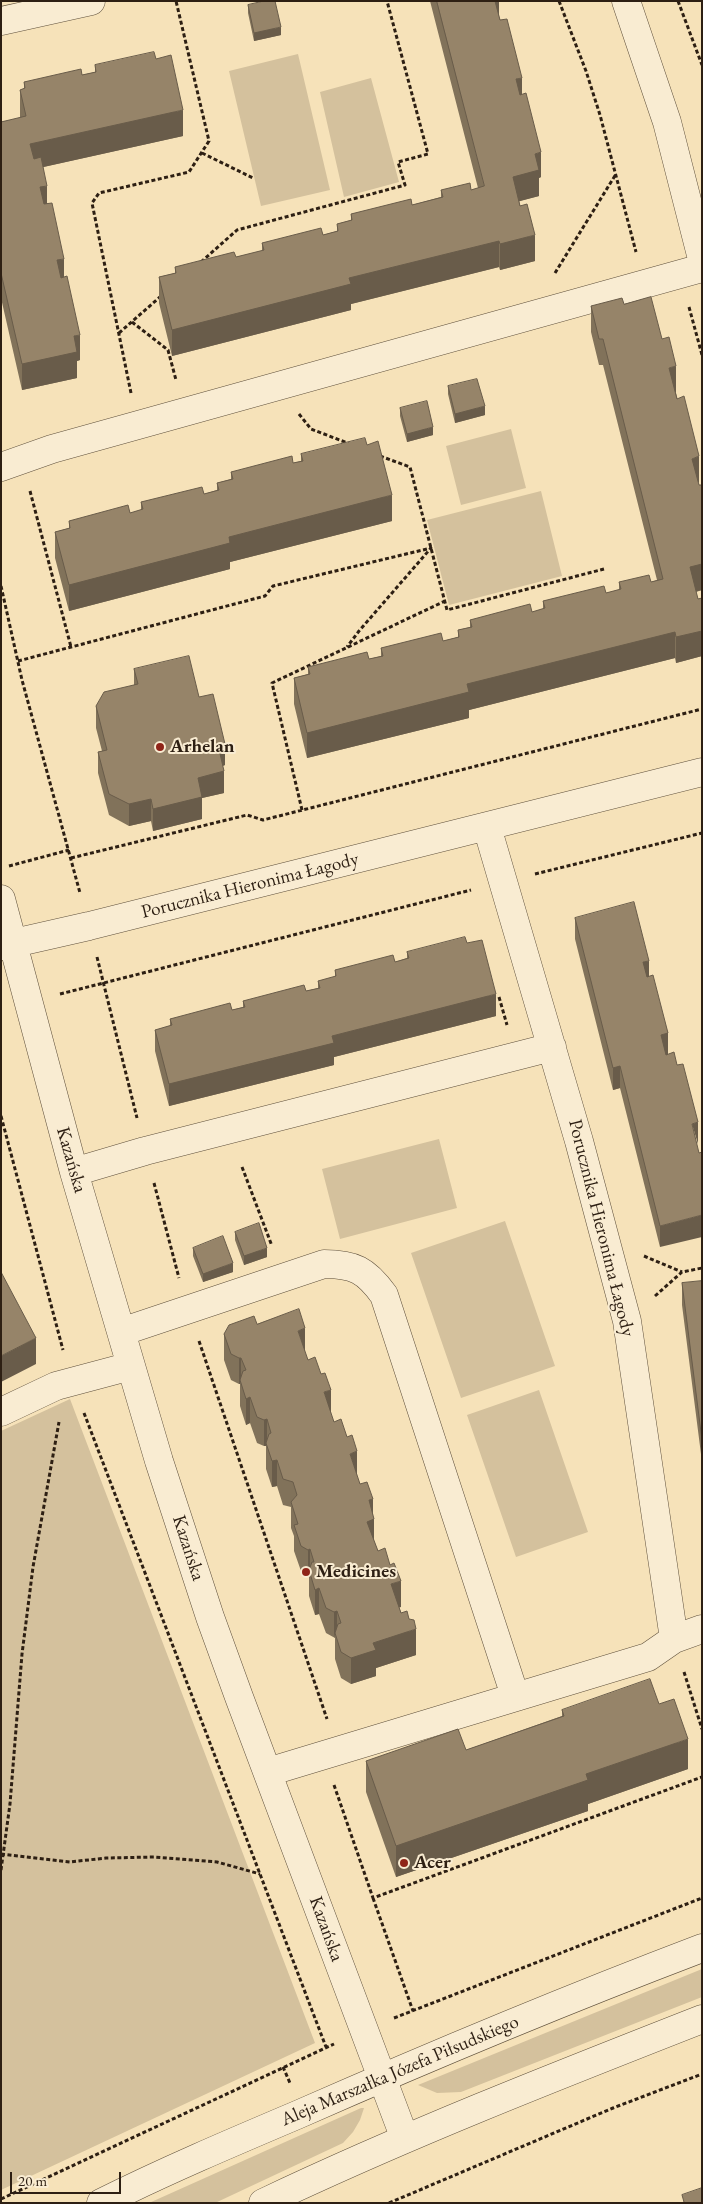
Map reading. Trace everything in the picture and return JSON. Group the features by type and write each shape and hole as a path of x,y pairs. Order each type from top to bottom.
{"street":[{"path":"1,21 91,1"},
{"path":"12,463 695,267 667,122 626,1"},
{"name":"Porucznika Hieronima Łagody","path":"7,945 702,772"},
{"name":"Porucznika Hieronima Łagody","path":"487,827 611,1253 627,1321 674,1639"},
{"name":"Kazańska","path":"1,899 7,945 159,1460 210,1617 405,2139"},
{"path":"74,1172 145,1151 552,1047"},
{"path":"121,1332 324,1264 343,1264 358,1270 372,1280 384,1295 515,1696"},
{"path":"1,1412 56,1386 131,1366"},
{"path":"268,1772 648,1657 674,1639 702,1629"},
{"name":"Aleja Marszałka Józefa Piłsudskiego","path":"101,2203 142,2183 381,2078 617,1980 702,1948"},
{"path":"263,2203 405,2139 570,2071 702,2020"}],"path":[{"path":"132,399 92,203 99,193 189,172 209,141 176,1"},
{"path":"199,263 237,230 404,186 398,162 428,154 387,1"},
{"path":"558,1 586,71 638,259"},
{"path":"678,1 702,65"},
{"path":"202,153 253,178"},
{"path":"550,281 616,174"},
{"path":"695,267 702,355"},
{"path":"118,333 162,296"},
{"path":"132,322 168,350 178,387"},
{"path":"288,383 296,410 311,429 356,446"},
{"path":"374,453 410,467 447,610 604,569"},
{"path":"12,463 71,647"},
{"path":"18,661 265,596 273,586 431,548"},
{"path":"347,647 431,548"},
{"path":"1,586 18,661 188,1309 328,1722 319,1740 412,2010"},
{"path":"302,810 272,683 445,601"},
{"path":"71,858 247,815 263,820 702,709"},
{"path":"104,983 702,833"},
{"path":"1,868 69,850"},
{"path":"1,1116 73,1382 326,2047"},
{"path":"242,1167 284,1277"},
{"path":"642,1255 682,1272"},
{"path":"648,1302 682,1272 702,1268"},
{"path":"1,1870 10,1804 22,1654 33,1567 47,1498 56,1431 73,1382"},
{"path":"674,1639 702,1728"},
{"path":"373,1898 702,1777"},
{"path":"3,1854 70,1862 106,1858 154,1857 208,1861 260,1874"},
{"path":"389,2203 614,2108 702,2074"}],"shaded area":[{"path":"298,54 330,190 261,206 229,71"},
{"path":"371,78 399,182 344,197 320,92"},
{"path":"511,429 526,488 461,505 446,446"},
{"path":"541,491 562,576 449,605 427,520"},
{"path":"439,1139 457,1208 340,1239 322,1169"},
{"path":"505,1221 555,1366 461,1398 411,1253"},
{"path":"539,1390 588,1532 516,1557 467,1415"},
{"path":"70,1399 315,2043 1,2190 1,1431"},
{"path":"702,1969 702,1997 461,2092 437,2093 418,2085"},
{"path":"364,2108 360,2120 353,2132 343,2143 215,2203 149,2203"}],"building":[{"path":"264,1 275,1 281,27 254,33 248,5"},
{"path":"437,1 495,1 500,20 507,19 522,78 516,79 520,95 526,93 541,152 535,154 539,170 513,177 520,206 527,204 535,235 500,244 499,241 349,278 351,284 172,330 159,277 176,273 175,267 234,252 236,257 264,250 262,243 321,228 323,235 338,231 337,224 352,220 351,214 411,199 412,205 443,197 441,190 470,183 471,190 484,186"},
{"path":"154,52 156,59 171,55 183,110 30,144 34,159 41,157 47,186 40,187 44,204 52,203 64,259 57,260 61,278 67,276 80,335 74,336 77,352 22,364 1,273 1,122 26,116 20,90 25,88 24,82 81,69 82,75 96,72 95,65"},
{"path":"651,297 662,339 669,337 676,366 669,368 677,399 684,396 699,456 692,459 699,485 702,485 702,564 690,567 698,599 702,598 702,631 676,637 675,632 467,684 469,692 307,733 294,678 310,674 308,667 367,652 369,659 383,656 381,648 441,633 443,641 459,637 458,630 472,627 470,620 530,604 532,612 545,608 543,601 604,586 606,593 621,589 619,582 649,575 651,582 663,579 603,339 599,339 591,306 622,298 624,304"},
{"path":"477,379 485,406 455,414 448,386"},
{"path":"427,401 433,427 407,434 400,408"},
{"path":"365,438 367,445 378,441 392,495 229,537 230,543 69,585 55,532 70,528 69,521 128,505 130,513 143,509 141,502 202,487 204,494 219,490 217,483 233,479 231,472 292,456 293,463 303,461 301,454"},
{"name":"Arhelan","path":"189,656 199,697 213,694 225,744 218,745 224,771 198,778 202,797 153,809 151,799 129,804 109,794 98,752 107,750 96,706 104,692 138,684 134,669"},
{"path":"634,902 649,961 643,962 647,977 653,975 668,1033 661,1035 666,1055 674,1052 677,1065 683,1064 698,1122 692,1124 699,1153 702,1152 702,1215 660,1226 620,1066 613,1068 575,918"},
{"path":"465,937 467,943 482,940 496,994 332,1036 334,1043 169,1084 155,1030 172,1025 170,1019 230,1003 232,1010 245,1007 243,1001 304,985 306,991 320,988 318,981 336,976 335,970 393,955 395,962 409,958 407,952"},
{"path":"259,1223 267,1248 244,1256 235,1232"},
{"path":"223,1236 233,1263 203,1274 193,1248"},
{"path":"1,1272 36,1338 1,1356"},
{"path":"702,1281 702,1440 682,1283"},
{"path":"299,1309 305,1328 298,1331 308,1360 315,1357 321,1374 325,1373 331,1390 324,1392 334,1422 341,1419 347,1437 352,1435 357,1451 350,1454 360,1484 367,1482 373,1499 369,1500 374,1519 367,1522 378,1551 385,1548 390,1565 394,1563 401,1581 391,1584 401,1613 407,1611 409,1619 414,1620 416,1629 373,1643 376,1650 351,1658 341,1652 335,1633 338,1624 341,1623 337,1611 334,1612 326,1608 319,1588 315,1590 309,1570 312,1562 314,1562 310,1549 308,1550 301,1546 294,1525 298,1524 291,1502 297,1495 293,1482 283,1479 277,1460 272,1461 266,1443 271,1433 267,1419 264,1420 257,1417 250,1397 246,1399 240,1380 243,1371 246,1370 241,1358 231,1354 224,1334 229,1325 254,1316 257,1324"},
{"path":"650,1679 659,1704 674,1699 688,1739 586,1774 588,1780 396,1846 366,1761 458,1729 466,1750 564,1716 562,1710"},
{"path":"702,2188 702,2203 682,2203 684,2202 682,2195"}],"place":[{"name":"Arhelan","path":"160,747"},
{"name":"Medicines","path":"306,1572"},
{"name":"Acer","path":"404,1863"}]}
